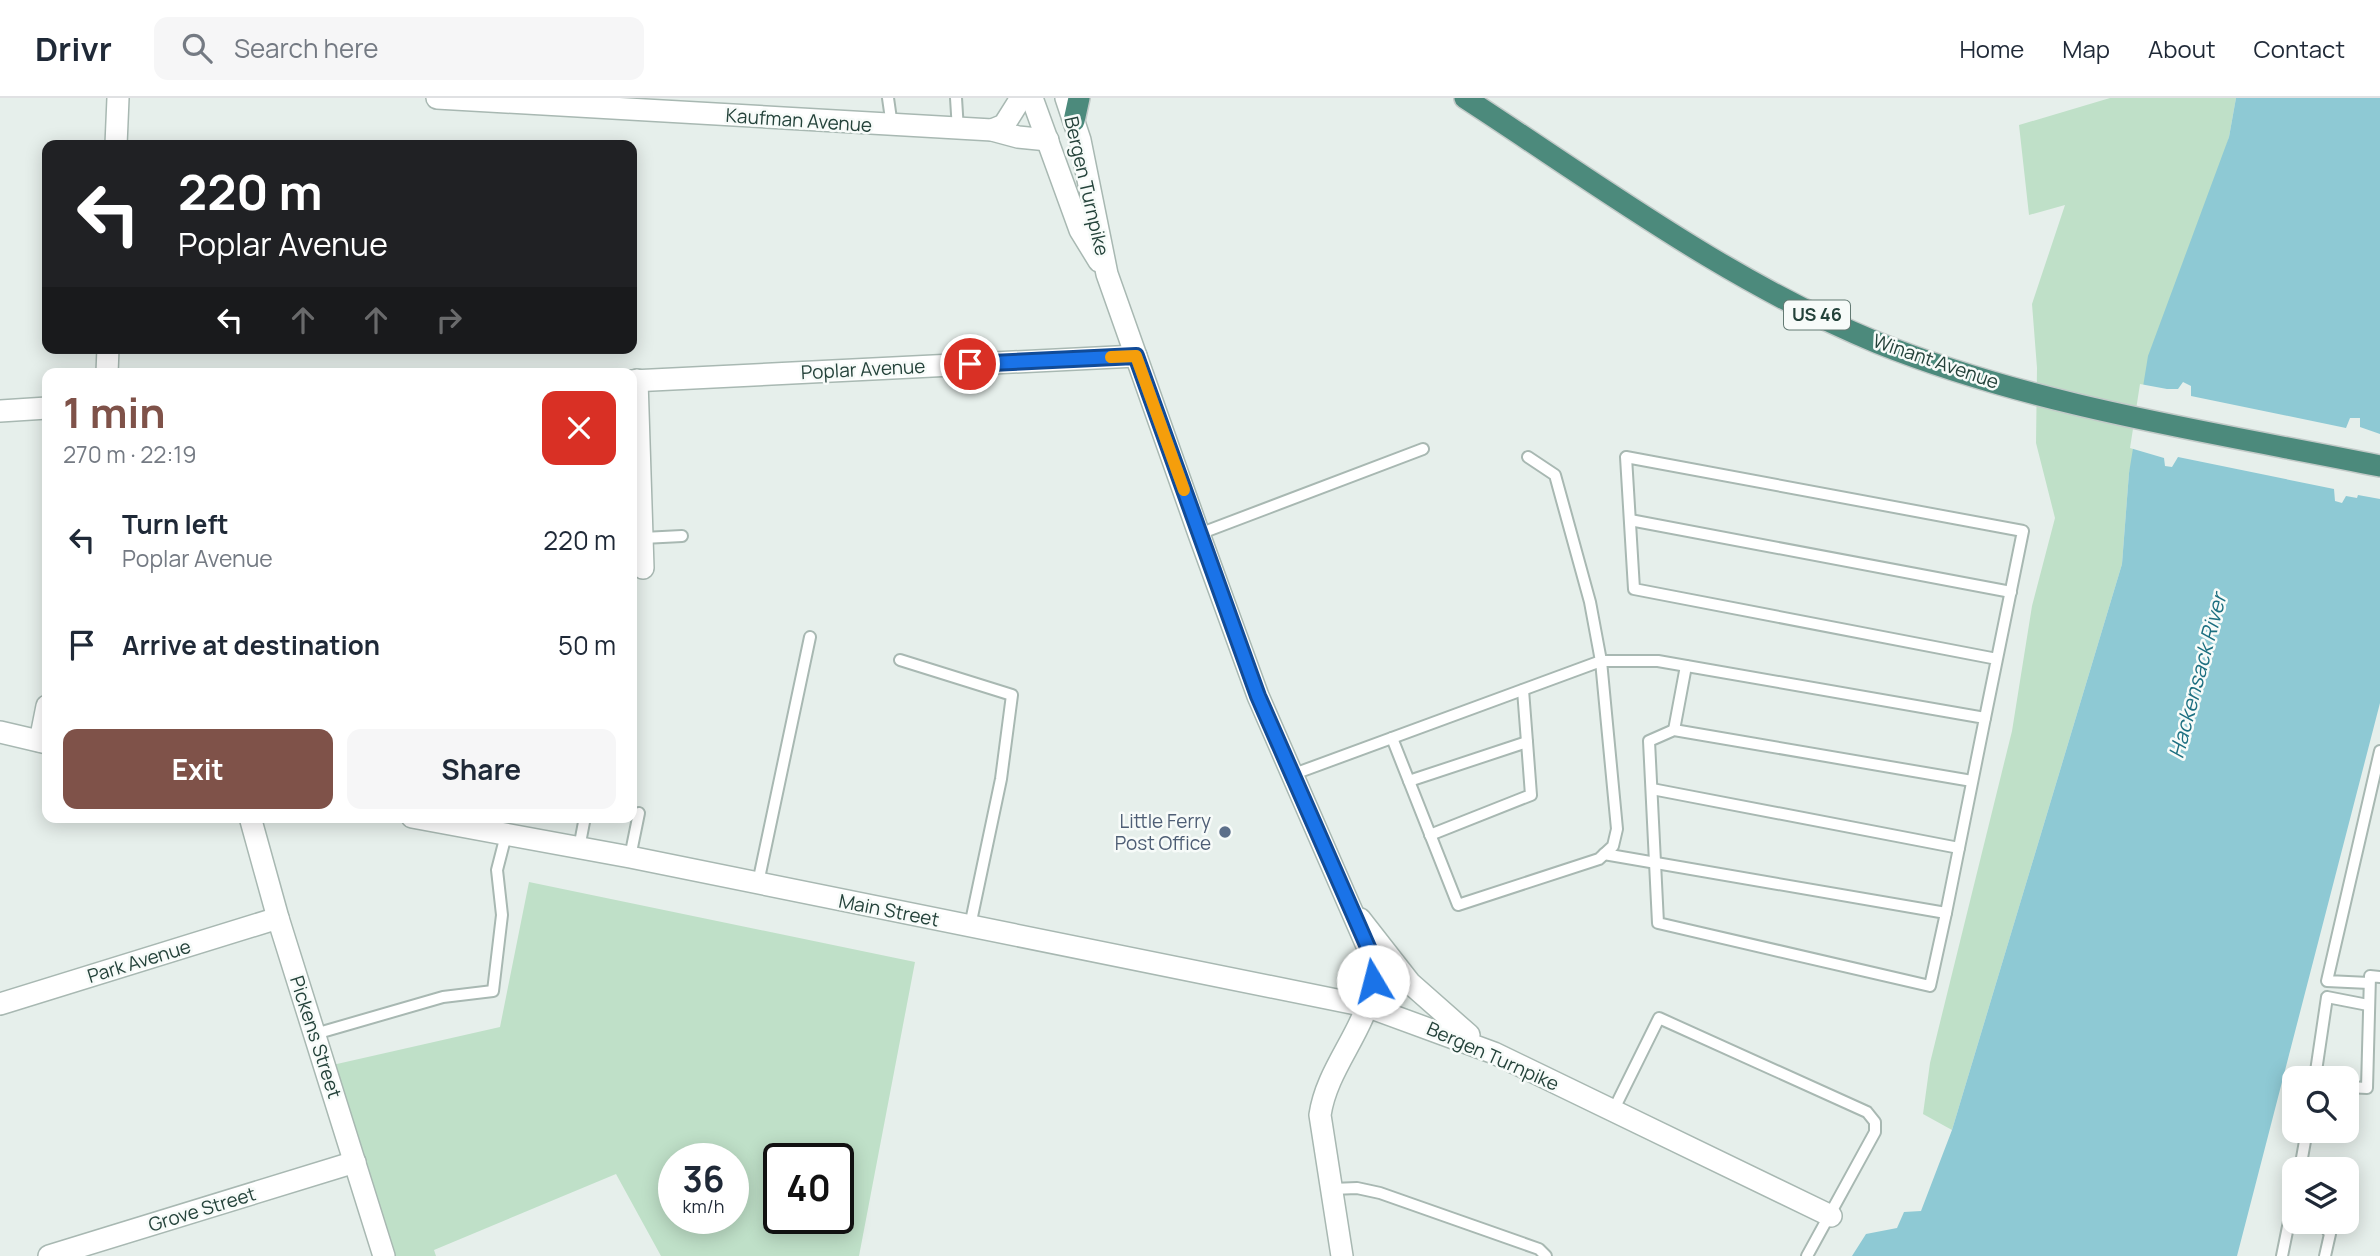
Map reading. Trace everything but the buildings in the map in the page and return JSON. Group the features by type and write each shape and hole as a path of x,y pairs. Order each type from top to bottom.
{"highway":[{"path":"1074,121 1079,98"},
{"name":"Winant Avenue","path":"1465,98 1720,264 1774,294 1876,342 1981,379 2054,399 2380,466"}],"street":[{"path":"117,140 118,98"},
{"name":"Kaufman Avenue","path":"437,98 992,130 1018,137 1048,140"},
{"path":"992,130 1004,125 1021,98"},
{"name":"Bergen Turnpike","path":"1032,98 1080,230 1107,274"},
{"name":"Bergen Turnpike","path":"1066,98 1074,121 1107,274 1199,534 1258,696 1355,911 1371,954 1373,981 1366,1006 1494,1053 1831,1216"},
{"name":"Poplar Avenue","path":"637,381 1136,356"},
{"path":"0,411 42,408"},
{"path":"637,433 643,568"},
{"path":"0,732 42,742"},
{"name":"Pickens Street","path":"252,823 278,918 384,1256"},
{"name":"Main Street","path":"443,823 630,857 1366,1006"},
{"path":"1355,911 1410,983 1447,1018 1494,1053"},
{"name":"Park Avenue","path":"0,1004 278,918"},
{"path":"1342,1256 1320,1115 1323,1095 1366,1006"},
{"name":"Grove Street","path":"49,1256 355,1162"}],"lane":[{"path":"888,98 892,126"},
{"path":"956,98 957,130"},
{"path":"1199,534 1423,449"},
{"path":"1392,738 1458,905 1599,859 1613,846 1617,829 1601,661 1590,603 1555,475 1528,457"},
{"path":"1972,781 1674,730 1649,741 1658,923 1930,986 1946,913 2023,531 1626,457 1634,589 1997,659"},
{"path":"1630,520 2011,592"},
{"path":"643,538 682,536"},
{"path":"758,883 810,637"},
{"path":"900,660 1012,695 980,892 970,926"},
{"path":"1294,774 1601,661 1658,661 1985,718"},
{"path":"1674,730 1686,666"},
{"path":"1430,835 1531,795 1523,690"},
{"path":"1409,781 1527,742"},
{"path":"2369,984 2327,981 2380,751"},
{"path":"1651,789 1959,848"},
{"path":"637,823 639,813"},
{"path":"579,848 584,823"},
{"path":"630,857 637,823"},
{"path":"314,1034 443,997 493,991 502,915 497,870 506,835"},
{"path":"1604,854 1946,913"},
{"path":"2359,1088 2367,1088 2370,976 2380,977"},
{"path":"2317,1066 2327,997 2368,1005"},
{"path":"1613,1111 1659,1018 1867,1112 1875,1122 1875,1132 1807,1256"},
{"path":"1332,1189 1357,1188 1380,1193 1539,1249 1546,1256"},
{"path":"2282,1256 2286,1234"},
{"path":"2325,1256 2330,1234"}],"green space":[{"path":"2110,98 2236,98 2229,137 2129,473 2122,564 1952,1130 1923,1114 1930,1063 2012,731 2032,606 2055,518 2036,443 2037,368 2032,304 2065,205 2029,215 2019,125"},
{"path":"529,882 915,962 859,1256 661,1256 616,1174 434,1250 436,1256 387,1256 328,1066 500,1027"}],"water":[{"name":"Hackensack River","path":"2236,98 2380,98 2380,703 2286,1066 2282,1066 2282,1082 2237,1256 1852,1256 1866,1234 1897,1228 1904,1212 1921,1211 1952,1130 2122,564 2129,473 2148,356 2229,137"}],"pier":[{"path":"2183,382 2191,386 2191,396 2346,428 2350,418 2360,418 2360,427 2380,434 2380,499 2346,496 2342,503 2335,501 2334,489 2178,457 2172,467 2165,466 2164,458 2130,448 2140,384 2178,389"}],"slow traffic":[{"path":"1111,357 1136,356 1184,490"}],"place":[{"name":"Little Ferry Post Office","path":"1225,832"}],"route":[{"path":"970,364 1136,356 1258,696 1355,911 1371,954 1373,981"}]}
